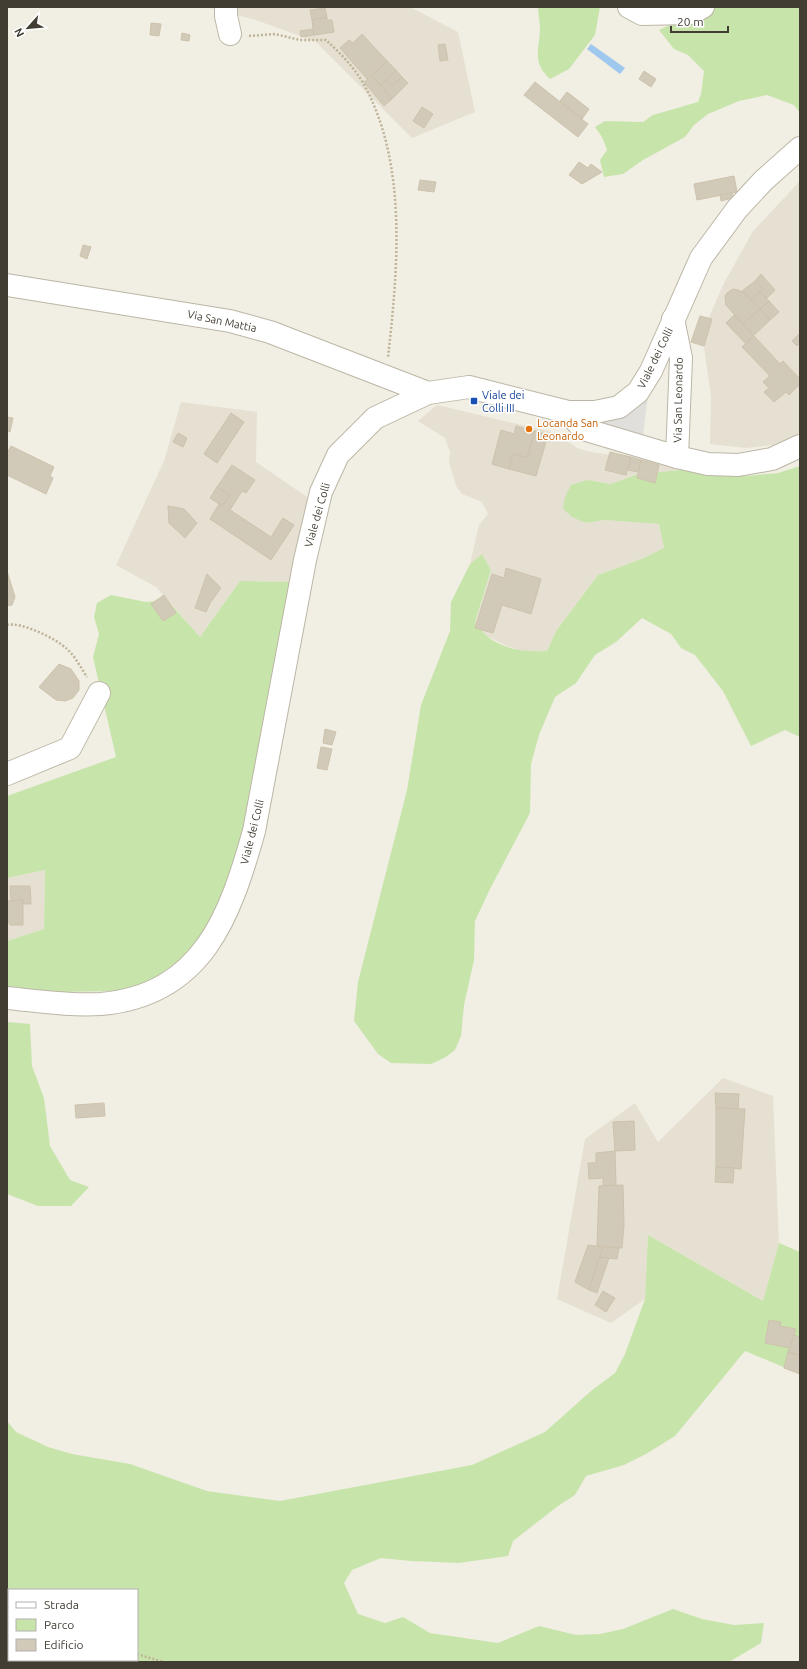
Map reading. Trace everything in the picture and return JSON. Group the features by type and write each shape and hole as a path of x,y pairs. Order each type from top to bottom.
{"street":[{"path":"226,7 226,16 230,34"},
{"path":"629,7 642,14 690,13 703,7"},
{"name":"Viale dei Colli","path":"7,998 66,1003 101,1004 125,1000 151,993 174,981 195,962 214,936 243,871 254,831 305,560 321,492 338,455 375,418 428,393 469,387 568,412 595,412 619,407 638,392 650,371 701,258 737,209 764,180 800,148"},
{"name":"Via San Mattia","path":"7,285 230,321 270,332 428,393"},
{"name":"Via San Leonardo","path":"673,319 681,358 677,457"},
{"name":"Via San Leonardo","path":"568,412 583,429 677,457 708,464 738,465 772,459 800,446"},
{"path":"7,774 70,748 99,693"}],"path":[{"path":"230,34 253,37 275,34 300,40 326,40 344,57 361,80 379,117 390,157 396,203 393,310 386,377"},
{"path":"7,625 14,623 36,631 67,649 99,693"},
{"path":"138,1654 163,1662"}],"shaded area":[{"path":"206,7 410,7 458,32 475,112 412,138 316,42 256,20"},
{"path":"800,181 800,436 772,445 746,448 710,444 711,397 702,333 724,283 753,231"},
{"path":"648,395 642,443 597,422 623,418"},
{"path":"181,402 257,412 256,462 310,499 298,541 292,582 240,581 200,637 156,587 116,565 164,461"},
{"path":"437,405 556,433 577,448 590,452 654,461 692,469 638,474 611,484 587,480 586,523 604,520 659,524 664,548 644,558 598,575 556,631 547,651 525,652 507,646 487,636 475,622 491,570 482,554 470,564 479,525 488,514 482,502 462,494 456,486 449,462 450,452 445,438 418,421"},
{"path":"45,870 44,929 7,941 7,878"},
{"path":"723,1078 773,1096 779,1243 763,1301 648,1235 645,1299 611,1323 557,1299 585,1139 635,1103 658,1142"}],"green space":[{"path":"538,7 600,7 595,35 569,69 550,79 544,73 538,56 540,29"},
{"path":"708,7 800,7 800,113 794,105 767,95 739,101 708,114 694,125 685,137 643,160 623,174 604,177 600,160 607,150 602,137 595,127 605,121 643,122 653,115 698,102 701,94 704,71 688,55 674,49 659,30"},
{"path":"800,466 800,737 785,730 751,746 723,691 695,655 681,648 671,634 642,618 616,642 595,655 576,683 555,697 539,735 531,764 530,813 475,921 474,960 464,1005 461,1036 455,1050 446,1057 431,1064 391,1063 378,1054 354,1021 358,982 407,790 421,705 450,631 451,602 470,564 482,554 491,570 475,622 484,633 494,641 508,647 531,651 547,651 556,631 598,575 644,558 664,548 659,524 604,520 586,523 572,517 563,509 565,497 571,485 587,480 611,484 638,474 692,469 746,476 778,473"},
{"path":"240,581 292,582 241,857 227,897 194,952 153,982 117,991 57,992 7,987 7,941 44,929 45,870 7,878 7,796 116,757 93,657 99,634 94,617 97,603 111,595 146,602 167,600 200,637"},
{"path":"7,1022 30,1024 32,1066 44,1098 50,1146 70,1180 89,1187 71,1206 38,1206 7,1194"},
{"path":"648,1235 763,1301 779,1243 800,1252 800,1374 745,1351 675,1436 646,1454 624,1465 586,1476 575,1495 558,1506 513,1541 508,1556 459,1563 381,1558 352,1570 344,1583 358,1614 385,1623 403,1617 430,1633 498,1643 539,1626 576,1635 600,1634 623,1629 673,1609 702,1619 734,1625 764,1623 761,1643 729,1662 7,1662 7,1421 16,1432 48,1447 72,1454 130,1464 207,1491 280,1501 472,1465 545,1432 591,1391 615,1373 625,1354 645,1299"}],"water":[{"path":"591,44 625,68 620,74 587,49"}],"building":[{"path":"325,8 327,17 312,20 310,10"},
{"path":"327,17 327,20 332,20 334,32 314,35 312,20"},
{"path":"151,23 161,24 159,36 150,35"},
{"path":"313,29 314,35 301,37 300,31"},
{"path":"182,33 190,35 189,41 181,40"},
{"path":"362,34 387,61 367,79 340,48 349,40 353,43"},
{"path":"445,44 448,60 440,61 438,45"},
{"path":"387,61 396,70 381,85 372,76"},
{"path":"396,70 402,77 392,86 386,80"},
{"path":"644,71 656,79 651,87 639,79"},
{"path":"372,76 392,99 384,106 364,82"},
{"path":"402,77 408,83 392,99 381,85 386,80 392,86"},
{"path":"535,82 588,124 578,137 524,95"},
{"path":"567,92 589,109 582,119 560,101"},
{"path":"422,107 433,114 424,128 413,121"},
{"path":"579,162 588,168 591,164 602,172 582,184 569,175"},
{"path":"734,176 737,192 697,200 694,184"},
{"path":"420,180 436,182 434,192 418,190"},
{"path":"732,193 733,198 721,201 720,195"},
{"path":"83,245 91,247 87,259 80,256"},
{"path":"761,274 775,290 767,298 760,292 763,289 755,281"},
{"path":"755,281 763,289 751,300 742,291"},
{"path":"733,289 745,293 760,309 743,324 726,305 725,297 727,293"},
{"path":"760,292 769,301 760,309 751,300"},
{"path":"769,301 779,312 770,320 760,309"},
{"path":"760,309 770,320 753,336 743,324"},
{"path":"734,315 754,336 746,344 726,323"},
{"path":"700,316 712,319 704,346 691,342"},
{"path":"800,333 800,343 797,346 792,341"},
{"path":"754,336 780,364 783,361 800,379 800,384 789,395 786,392 774,402 764,392 769,388 763,382 770,376 742,347"},
{"path":"231,413 244,422 217,463 204,454"},
{"path":"7,417 13,418 10,432 7,431"},
{"path":"516,426 535,431 527,458 513,454 509,469 492,464 501,430 514,434"},
{"path":"535,431 548,435 536,476 509,469 513,454 527,458"},
{"path":"178,433 187,438 183,447 173,442"},
{"path":"11,446 54,467 50,476 53,478 46,494 7,475 7,453"},
{"path":"610,452 631,457 626,475 605,470"},
{"path":"631,457 641,460 638,472 628,470"},
{"path":"641,460 659,465 655,483 637,478"},
{"path":"232,465 255,480 246,493 242,491 230,510 271,537 283,518 294,525 271,560 210,519 219,504 222,506 230,495 217,487"},
{"path":"217,487 230,495 222,506 210,498"},
{"path":"168,506 184,509 197,523 185,538 169,523"},
{"path":"506,568 541,579 531,614 502,605 493,633 475,628 492,574 504,578"},
{"path":"7,571 15,597 12,605 7,606"},
{"path":"207,574 221,588 210,603 206,612 195,608"},
{"path":"164,595 176,613 163,621 151,604"},
{"path":"59,664 71,669 79,681 79,690 73,698 65,701 56,700 39,687"},
{"path":"325,729 336,732 332,745 323,743"},
{"path":"321,747 332,749 327,770 317,768"},
{"path":"10,886 30,886 31,904 23,904 23,900 11,901"},
{"path":"23,900 23,925 10,925 10,923 7,923 7,901"},
{"path":"715,1093 739,1094 738,1109 716,1108"},
{"path":"104,1103 105,1116 76,1118 75,1105"},
{"path":"716,1108 745,1109 741,1169 716,1167"},
{"path":"634,1121 635,1150 615,1151 613,1122"},
{"path":"615,1151 616,1185 603,1186 603,1178 589,1179 588,1163 596,1163 596,1153"},
{"path":"716,1167 734,1168 733,1183 715,1182"},
{"path":"623,1185 624,1225 622,1248 597,1246 599,1186"},
{"path":"588,1245 603,1247 589,1290 575,1282"},
{"path":"603,1247 619,1248 617,1259 599,1257"},
{"path":"599,1257 609,1258 597,1293 589,1290"},
{"path":"603,1291 615,1298 606,1312 595,1305"},
{"path":"769,1320 781,1322 780,1326 796,1329 790,1348 765,1343"},
{"path":"794,1335 800,1337 800,1355 788,1352"},
{"path":"788,1352 800,1355 800,1374 784,1368"}],"place":[{"name":"Viale dei Colli III","path":"474,401"},
{"name":"Locanda San Leonardo","path":"529,429"}]}
